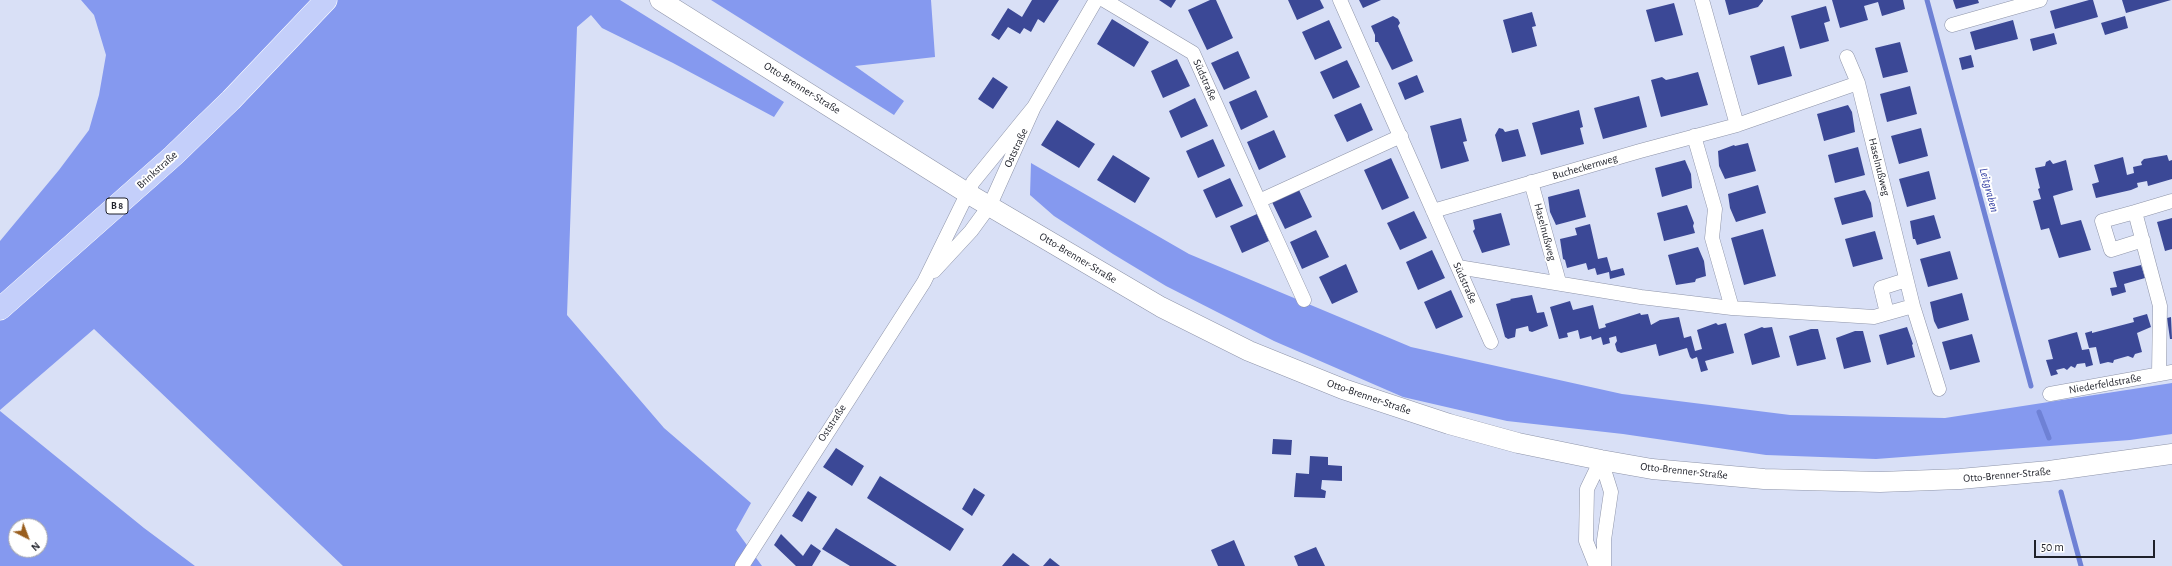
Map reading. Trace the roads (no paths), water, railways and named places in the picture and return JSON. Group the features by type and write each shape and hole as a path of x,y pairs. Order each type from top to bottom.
{"main road":[{"name":"Brinkstraße","path":"304,21 317,0"},
{"name":"Brinkstraße","path":"0,309 173,156 231,100 304,21 326,0"},
{"name":"Otto-Brenner-Straße","path":"660,0 967,193 990,205 1161,307 1249,351 1342,389 1449,424 1518,443 1652,469 1764,479 1880,482 1960,479 2049,471 2172,454"}],"street":[{"name":"Oststraße","path":"924,282 971,231 990,205 1034,107 1096,0"},
{"name":"Südstraße","path":"1104,0 1193,53 1304,300"},
{"name":"Südstraße","path":"1340,0 1491,342"},
{"path":"1702,0 1737,125"},
{"path":"1952,25 2040,0"},
{"name":"Haselnußweg","path":"1847,56 1858,83 1906,280 1939,389"},
{"name":"Bucheckernweg","path":"1433,211 1531,182 1737,125 1858,83"},
{"name":"Oststraße","path":"742,566 924,282 967,193 974,182 1034,107"},
{"path":"1259,201 1401,136"},
{"path":"1694,136 1715,209 1712,238 1732,308"},
{"name":"Haselnußweg","path":"1531,182 1559,282"},
{"path":"2143,240 2111,250 2102,221 2172,201"},
{"name":"Niederfeldstraße","path":"2050,394 2166,373 2160,306 2135,212"},
{"path":"1458,267 1559,282 1642,297 1732,308 1874,317 1913,306"},
{"path":"1887,314 1880,288 1906,280"},
{"path":"1596,566 1586,541 1587,489 1601,460"},
{"path":"1601,460 1611,492 1604,540 1604,566"}],"waterway":[{"name":"Leitgraben","path":"1927,0 2031,386"},
{"name":"Leitgraben","path":"2039,412 2049,438"},
{"name":"Leitgraben","path":"2061,492 2081,566"}]}
